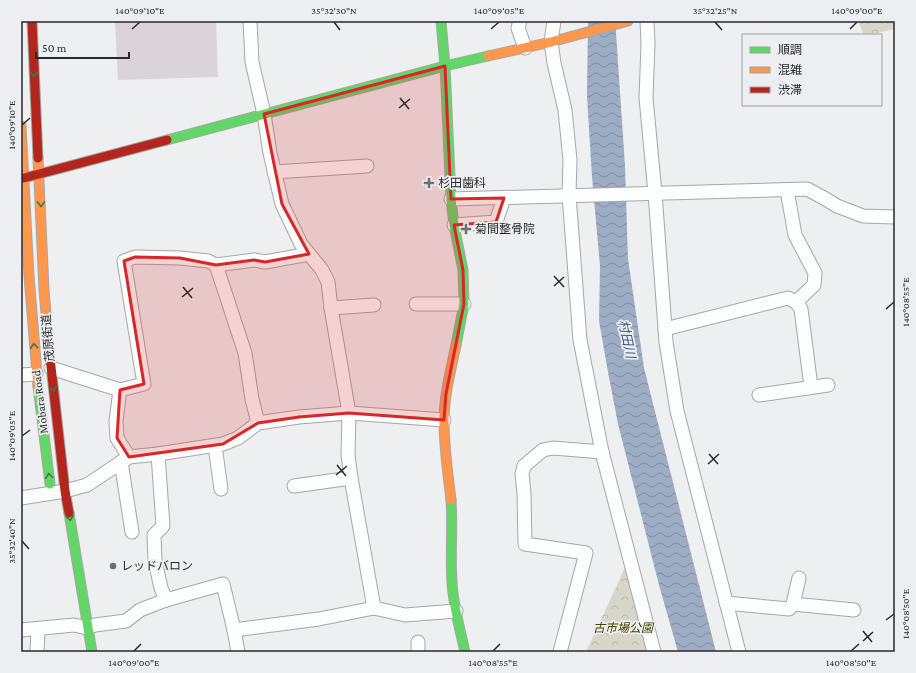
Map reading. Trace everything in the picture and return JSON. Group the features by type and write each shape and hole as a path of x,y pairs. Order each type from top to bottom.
{"street":[{"name":"茂原街道","path":"32,21 44,290 51,368 65,491 77,625 92,652"},
{"path":"250,21 252,62 264,114 274,172 282,204 301,244 322,270 328,282 349,413 348,455 351,478 374,608"},
{"path":"441,21 446,66 450,199 463,270 464,304 446,394 444,420 452,515 452,582 456,612 465,652"},
{"path":"520,21 518,28 525,48"},
{"path":"554,21 551,42 554,63 565,110 570,160 569,195 580,340 602,452 654,652"},
{"path":"22,179 446,66 551,42 628,21"},
{"path":"647,21 648,44 646,98 655,193 666,342 677,411 739,652"},
{"name":"Mobara Road","path":"21,126 22,179 36,374 52,497"},
{"path":"274,172 367,166"},
{"path":"450,199 807,189 836,206 863,216 895,217"},
{"path":"787,190 795,235 815,273 814,284 796,302"},
{"path":"454,225 496,222 504,198"},
{"path":"51,368 120,390 144,384 124,261 135,257 180,258 208,261 216,265 254,260 265,262 309,254"},
{"path":"216,265 245,353 252,399 258,423"},
{"path":"665,329 788,298 796,302 801,309 811,387"},
{"path":"416,304 464,304"},
{"path":"331,308 374,305"},
{"path":"21,375 36,374"},
{"path":"759,395 828,385"},
{"path":"120,390 116,421 117,438 125,460 132,532"},
{"path":"21,498 52,497 65,491 87,485 125,460 223,444 238,438 258,423 299,417 349,413 444,420"},
{"path":"214,446 221,489"},
{"path":"560,652 586,553 526,544 522,474 524,466 543,450 553,448 602,452"},
{"path":"158,454 163,526 154,535 155,561 161,588 166,600"},
{"path":"294,486 351,478"},
{"path":"726,603 789,609 793,604 799,578"},
{"path":"21,630 77,625 95,625 126,621 140,610 166,600 223,584 238,652"},
{"path":"793,604 854,610"},
{"path":"234,630 318,619 374,608 405,615 456,612"},
{"path":"37,652 38,629"}],"highlighted area":[{"path":"445,66 451,199 504,198 496,222 454,225 463,270 464,304 446,394 444,420 349,413 299,417 258,423 223,444 129,457 117,438 120,390 144,384 124,261 135,257 180,258 216,265 254,260 265,262 309,254 282,204 264,114"}],"green space":[{"path":"858,21 895,21 895,29 872,34 864,34"},
{"name":"古市場公園","path":"629,559 654,652 586,652"}],"water":[{"name":"村田川","path":"588,21 616,21 625,166 628,259 644,368 716,652 678,652 659,585 618,424 599,321 600,266 587,96"}],"building":[{"path":"115,21 216,21 218,77 118,80"}],"traffic: fast":[{"path":"441,21 445,66 451,199 454,225 463,270 464,304 456,345"},
{"path":"167,140 445,66 488,56"},
{"path":"38,386 50,484"},
{"path":"451,500 451,572 457,617 465,652"},
{"path":"69,513 92,652"}],"traffic: slow":[{"path":"488,56 551,42 628,21"},
{"path":"21,126 29,276 38,386"},
{"path":"38,158 44,290 49,349"},
{"path":"451,500 446,460 444,411 456,345"}],"traffic: jam":[{"path":"32,21 38,158"},
{"path":"24,178 167,140"},
{"path":"49,349 65,491 69,513"}],"place":[{"name":"杉田歯科","path":"429,183"},
{"name":"菊間整骨院","path":"466,229"},
{"name":"レッドバロン","path":"113,566"}]}
